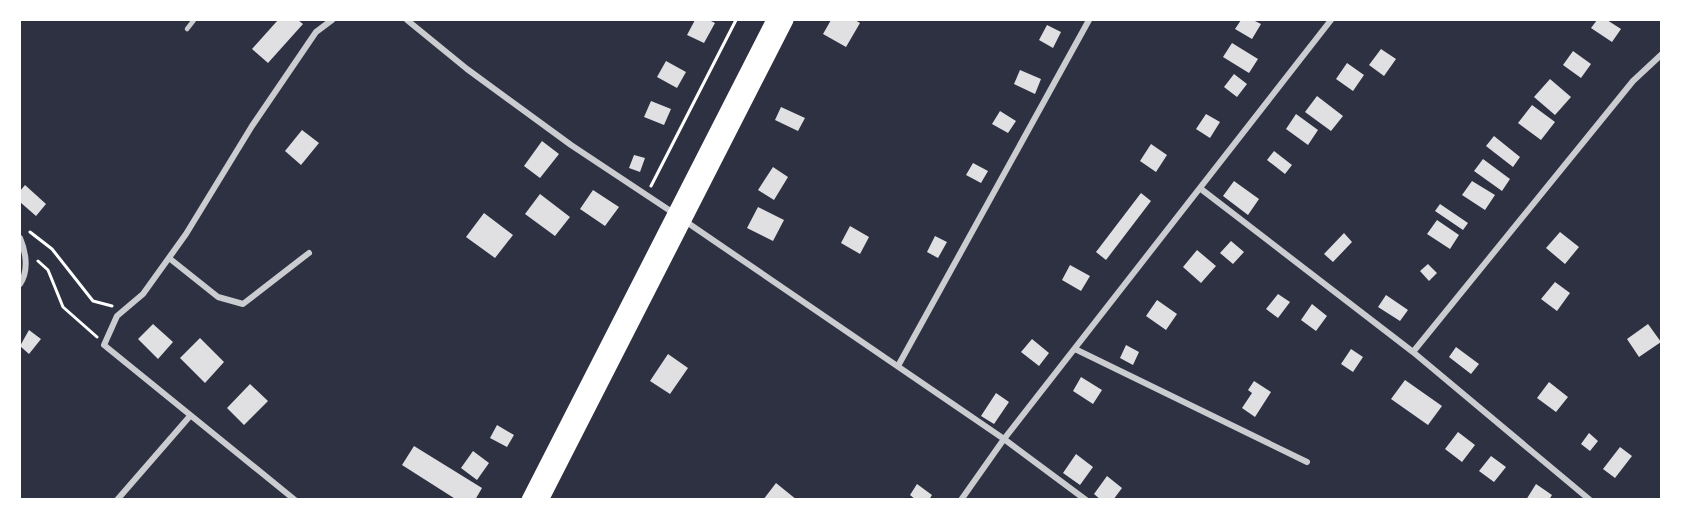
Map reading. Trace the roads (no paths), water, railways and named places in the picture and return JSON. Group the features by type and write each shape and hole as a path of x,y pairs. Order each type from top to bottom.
{"main road":[{"path":"541,500 774,20"},
{"path":"529,500 786,20"}],"street":[{"path":"295,500 104,345 117,316 143,294 169,258 252,126 316,32 332,20"},
{"path":"407,20 467,69 571,145 647,194 1004,439 1086,500"},
{"path":"898,366 1089,20"},
{"path":"961,500 1004,439 1331,20"},
{"path":"1413,352 1633,81 1662,54"},
{"path":"1201,189 1413,352 1590,500"},
{"path":"20,238 26,251 24,278 20,284"},
{"path":"169,258 218,297 243,304 309,253"},
{"path":"1075,349 1307,462"},
{"path":"117,500 190,416"}],"lane":[{"path":"187,29 194,20"}]}
